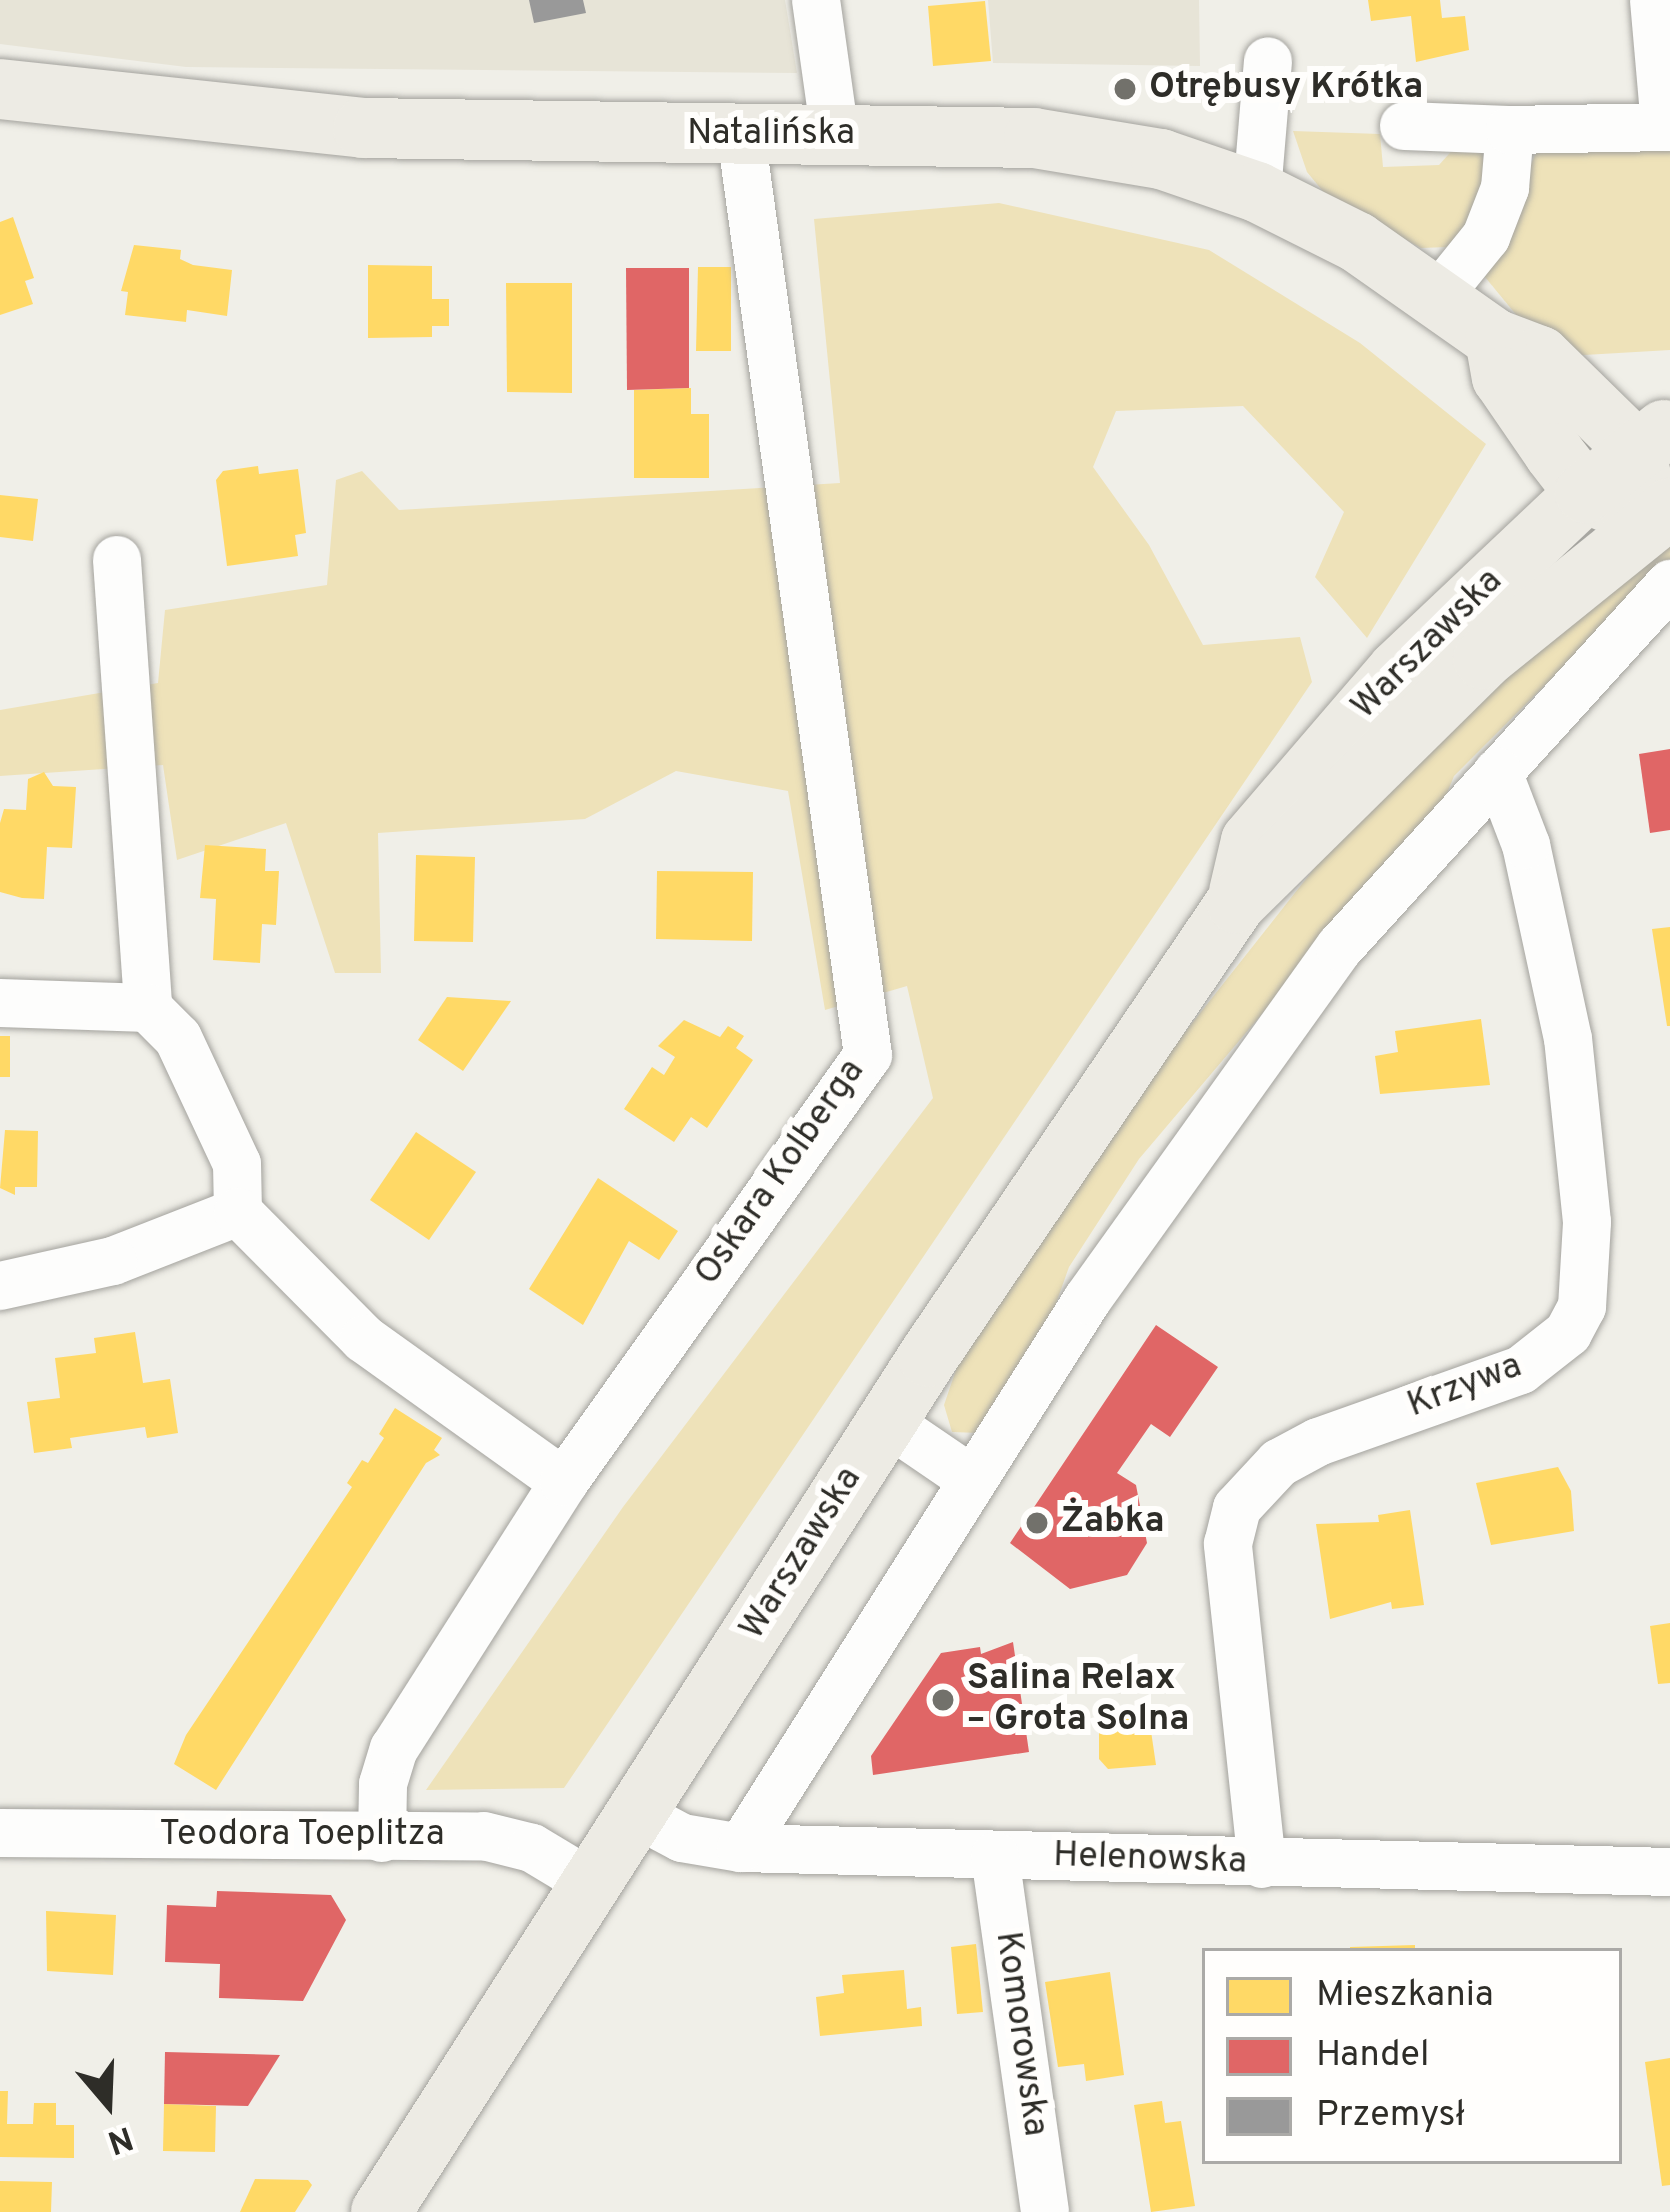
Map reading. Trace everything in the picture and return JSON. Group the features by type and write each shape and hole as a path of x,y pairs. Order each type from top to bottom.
{"main road":[{"name":"Natalińska","path":"0,89 363,128 1073,143 1161,158 1256,192 1439,295 1495,338 1540,356 1653,437"},
{"path":"1495,338 1502,377 1585,493 1661,514 1653,437"},
{"name":"Warszawska","path":"1236,903 1251,842 1294,784 1398,670 1585,493 1653,437"},
{"name":"Warszawska","path":"381,2212 886,1421 1236,903 1483,659 1661,514"}],"street":[{"path":"816,0 835,135"},
{"path":"1404,126 1667,127 1654,0"},
{"path":"1256,192 1268,61"},
{"path":"1439,295 1486,237 1505,188 1510,130"},
{"name":"Oskara Kolberga","path":"382,1838 383,1784 394,1749 565,1482 868,1055 741,135"},
{"path":"117,560 148,1008 178,1038 236,1164 238,1212 364,1339 565,1482"},
{"path":"741,1849 1087,1300 1340,947 1670,584"},
{"name":"Krzywa","path":"1262,1864 1228,1544 1237,1508 1279,1462 1318,1442 1521,1370 1568,1333 1582,1307 1587,1222 1568,1039 1526,845 1498,772"},
{"path":"0,1003 148,1008"},
{"path":"0,1286 113,1261 238,1212"},
{"path":"886,1421 971,1479"},
{"name":"Helenowska","path":"637,1814 682,1838 741,1849 1670,1872"},
{"name":"Teodora Toeplitza","path":"0,1833 500,1838 532,1847 592,1884"},
{"name":"Komorowska","path":"995,1856 1045,2212"}],"shaded area":[{"path":"0,0 785,0 797,73 186,67 0,44"},
{"path":"988,0 1199,0 1200,66 993,63"},
{"path":"1293,131 1380,134 1383,167 1439,165 1457,145 1484,149 1481,205 1449,247 1421,248 1326,195 1307,172"},
{"path":"1670,139 1670,350 1567,356 1542,346 1485,277 1539,145"},
{"path":"999,203 1209,250 1360,343 1486,444 1367,638 1315,577 1344,512 1243,406 1116,411 1093,467 1149,545 1203,645 1300,637 1312,682 564,1788 426,1790 623,1507 933,1098 907,986 825,1010 788,791 676,771 585,819 378,833 381,973 335,973 286,823 177,860 163,765 0,776 0,710 158,683 165,610 327,585 336,480 362,471 399,510 840,483 814,219"},
{"path":"1670,530 1670,560 1454,776 1445,798 1139,1159 1069,1267 1055,1306 979,1433 952,1432 944,1405 957,1367 1163,1060 1324,856 1397,777"}],"building: Mieszkania":[{"path":"1368,0 1440,0 1442,18 1465,16 1469,50 1416,62 1411,16 1371,21"},
{"path":"985,1 991,61 933,66 928,6"},
{"path":"13,217 34,278 25,281 33,304 0,315 0,222"},
{"path":"134,245 181,250 180,259 193,265 232,270 227,316 187,310 186,322 125,315 128,292 121,291"},
{"path":"368,265 432,266 432,299 449,299 449,326 432,326 432,337 368,338"},
{"path":"698,267 731,267 731,351 696,351"},
{"path":"506,283 572,283 572,393 507,392"},
{"path":"691,388 691,414 709,414 709,478 634,478 634,390"},
{"path":"258,466 259,474 298,469 306,533 295,535 298,556 227,566 216,480 223,471"},
{"path":"0,495 38,499 33,541 0,537"},
{"path":"44,772 53,786 76,787 72,848 47,847 44,899 22,898 0,892 0,823 4,809 26,810 28,779"},
{"path":"205,845 266,849 265,871 279,871 276,925 262,924 260,963 213,960 216,899 200,898"},
{"path":"416,855 475,857 473,942 414,941"},
{"path":"657,871 753,872 752,941 656,939"},
{"path":"1670,927 1670,1026 1667,1026 1652,929"},
{"path":"447,997 511,1001 463,1071 418,1040"},
{"path":"1481,1019 1490,1085 1380,1094 1375,1056 1398,1052 1395,1031"},
{"path":"684,1020 720,1037 728,1026 744,1036 736,1048 753,1060 707,1128 691,1117 674,1142 624,1109 652,1067 664,1075 675,1057 658,1046"},
{"path":"0,1036 10,1036 10,1077 0,1077"},
{"path":"5,1130 38,1131 37,1187 15,1187 15,1195 0,1188"},
{"path":"416,1132 476,1172 429,1240 370,1200"},
{"path":"598,1178 678,1231 659,1260 629,1241 583,1325 529,1289"},
{"path":"135,1332 143,1383 170,1379 178,1433 147,1438 145,1427 70,1438 72,1448 34,1453 27,1402 60,1398 55,1358 96,1353 94,1338"},
{"path":"395,1408 442,1438 434,1450 440,1455 426,1463 216,1790 174,1764 186,1735 352,1487 347,1483 362,1460 368,1463 384,1438 379,1434"},
{"path":"1558,1467 1571,1491 1574,1531 1491,1545 1476,1483"},
{"path":"1410,1510 1424,1605 1392,1609 1391,1602 1330,1619 1316,1524 1379,1522 1378,1515"},
{"path":"1670,1623 1670,1683 1658,1684 1650,1626"},
{"path":"1147,1704 1156,1765 1108,1769 1099,1759 1099,1712"},
{"path":"46,1911 116,1915 113,1975 47,1971"},
{"path":"976,1944 983,2012 957,2014 951,1947"},
{"path":"1415,1945 1415,1948 1350,1947"},
{"path":"904,1970 907,2009 921,2007 922,2026 820,2036 816,1997 844,1993 842,1975"},
{"path":"1110,1972 1124,2075 1086,2081 1084,2064 1058,2067 1045,1982"},
{"path":"1670,2058 1670,2185 1662,2186 1645,2062"},
{"path":"0,2091 8,2091 7,2124 33,2124 34,2103 56,2103 56,2125 74,2125 74,2158 0,2157"},
{"path":"1162,2101 1165,2123 1181,2121 1195,2206 1151,2212 1134,2105"},
{"path":"164,2104 216,2106 215,2152 163,2151"},
{"path":"255,2179 308,2180 312,2185 295,2212 240,2212"},
{"path":"0,2181 52,2182 51,2212 0,2212"}],"building: Handel":[{"path":"626,268 689,268 689,388 627,390"},
{"path":"1670,749 1670,830 1650,833 1639,754"},
{"path":"1156,1325 1218,1367 1170,1437 1151,1424 1117,1473 1136,1485 1147,1543 1127,1575 1070,1589 1010,1543"},
{"path":"1013,1642 1029,1752 873,1775 871,1756 941,1653 980,1647 981,1654"},
{"path":"217,1891 331,1895 346,1920 303,2001 219,1998 220,1964 165,1962 167,1905 216,1907"},
{"path":"165,2052 280,2055 248,2106 164,2104"}],"building: Przemysł":[{"path":"529,0 583,0 586,13 534,23"}],"place":[{"name":"Otrębusy Krótka","path":"1125,89"},
{"name":"Żabka","path":"1037,1523"},
{"name":"Salina Relax – Grota Solna","path":"943,1700"}]}
